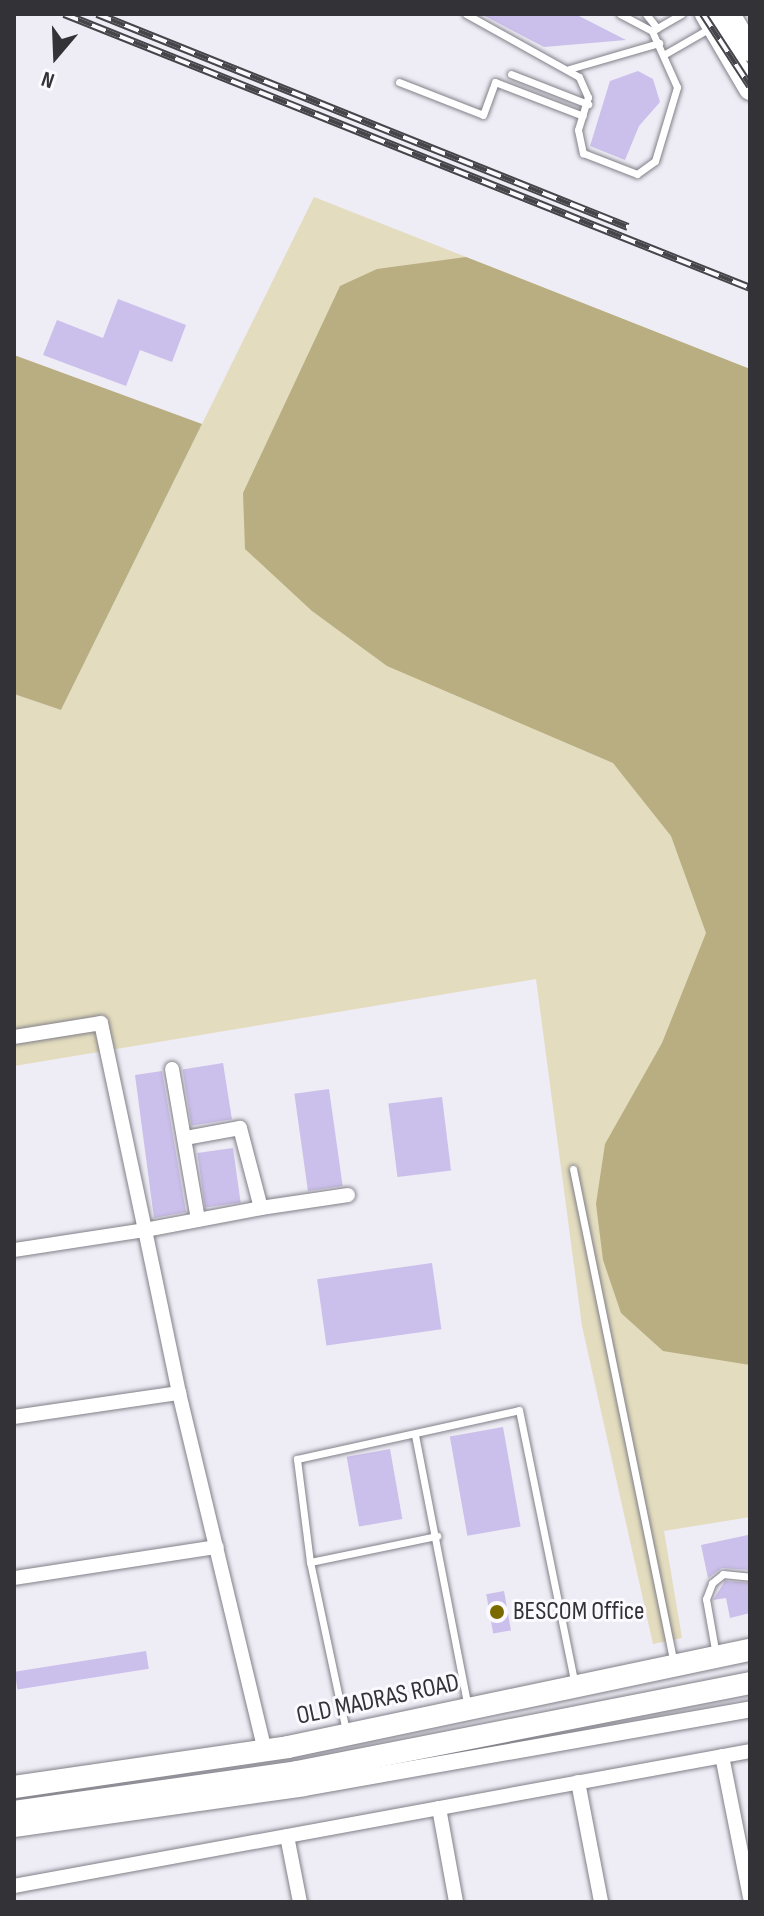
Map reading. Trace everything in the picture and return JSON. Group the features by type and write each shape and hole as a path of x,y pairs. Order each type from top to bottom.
{"main road":[{"path":"716,18 750,50"},
{"path":"716,18 750,89"},
{"name":"OLD MADRAS ROAD","path":"14,1787 265,1750 576,1689 750,1650"},
{"name":"OLD MADRAS ROAD","path":"14,1812 297,1772 750,1683"}],"street":[{"path":"14,1037 101,1023 179,1393 265,1750"},
{"path":"172,1069 198,1220"},
{"path":"185,1138 240,1128 261,1208"},
{"path":"14,1250 348,1195"},
{"path":"14,1417 179,1393"},
{"path":"14,1578 217,1547"},
{"path":"14,1829 304,1788 750,1709"},
{"path":"14,1886 750,1751"},
{"path":"722,1756 750,1897"},
{"path":"578,1782 601,1902"},
{"path":"439,1808 456,1902"},
{"path":"287,1836 300,1902"}],"lane":[{"path":"466,14 568,69 584,82 588,104 578,136 586,157 631,175 647,169 677,97 665,54 646,14"},
{"path":"620,14 654,29"},
{"path":"654,29 682,14"},
{"path":"665,54 716,18"},
{"path":"568,69 659,43"},
{"path":"511,74 588,104"},
{"path":"399,82 483,115 495,82 583,116"},
{"path":"573,1169 675,1666"},
{"path":"346,1734 310,1562 297,1459 519,1410 576,1689"},
{"path":"415,1435 437,1536 468,1710"},
{"path":"310,1562 437,1536"},
{"path":"716,1657 706,1599 712,1583 723,1574 750,1577"}],"shaded area":[{"path":"314,197 750,369 750,1517 664,1531 682,1638 653,1644 582,1326 536,979 14,1066 14,694 61,710"},
{"path":"466,257 750,369 750,1365 663,1351 621,1313 603,1260 596,1204 605,1144 662,1043 706,933 671,836 613,763 387,666 312,611 245,549 243,493 340,286 377,269"},
{"path":"14,355 202,424 61,710 14,694"}],"building":[{"path":"481,14 575,14 626,40 544,47"},
{"path":"638,71 653,79 660,102 639,126 625,160 590,146 610,81"},
{"path":"118,299 186,325 172,362 140,350 126,386 43,355 57,320 103,338"},
{"path":"223,1063 232,1119 191,1126 183,1069"},
{"path":"162,1071 186,1212 154,1218 135,1075"},
{"path":"329,1089 343,1186 308,1191 294,1094"},
{"path":"442,1097 451,1170 397,1177 388,1104"},
{"path":"233,1148 241,1202 205,1207 197,1153"},
{"path":"432,1263 441,1329 326,1345 317,1279"},
{"path":"503,1427 521,1526 467,1536 450,1436"},
{"path":"390,1449 402,1519 359,1527 347,1457"},
{"path":"748,1535 750,1570 722,1568 708,1578 701,1545"},
{"path":"725,1581 750,1583 750,1613 730,1618 726,1598 713,1600"},
{"path":"504,1591 511,1630 493,1634 486,1594"},
{"path":"146,1651 149,1669 17,1690 15,1672"}],"railway":[{"path":"64,14 750,288"},
{"path":"97,14 628,227"},
{"path":"703,14 750,86"}],"place":[{"name":"BESCOM Office","path":"497,1612"}]}
